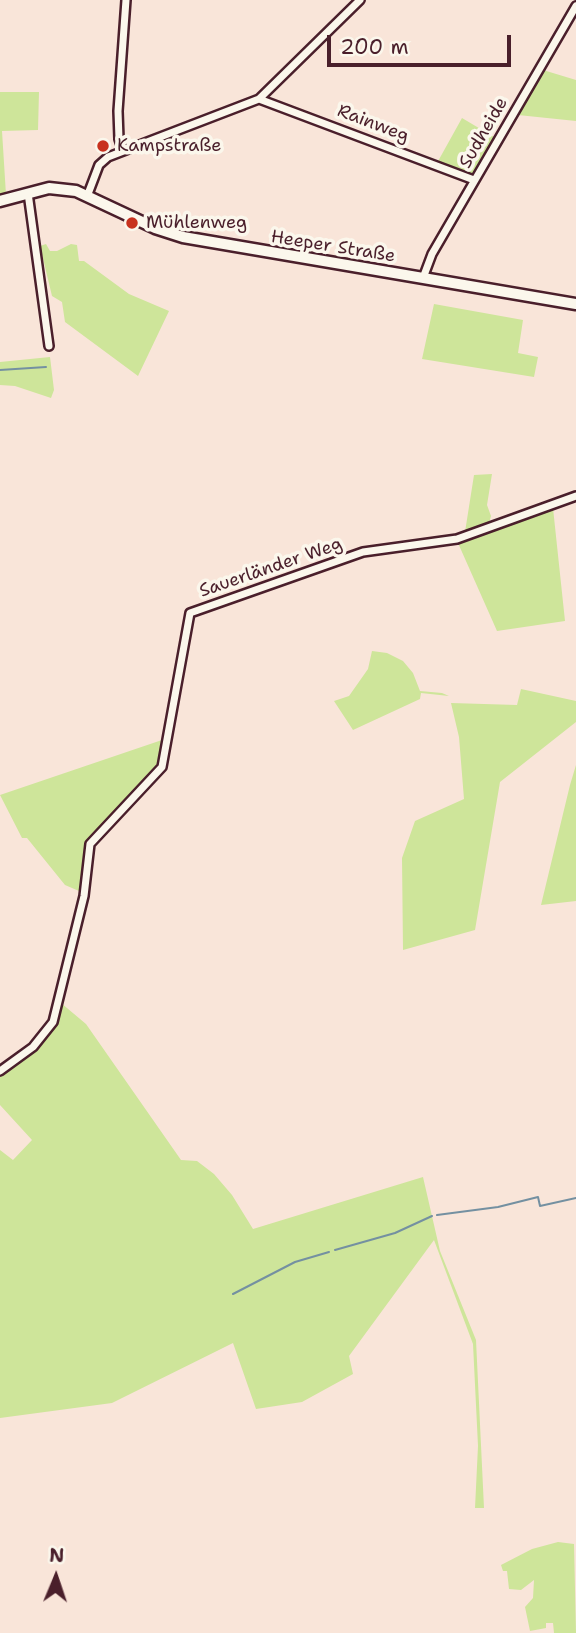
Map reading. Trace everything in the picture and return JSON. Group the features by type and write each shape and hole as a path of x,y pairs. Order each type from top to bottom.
{"street":[{"path":"123,151 119,139 118,111 126,0"},
{"path":"88,194 101,162 259,99 360,0"},
{"name":"Sudheide","path":"423,278 432,254 576,6"},
{"name":"Rainweg","path":"259,99 474,180"},
{"name":"Heeper Straße","path":"28,193 52,188 88,194 155,228 183,237 576,304"},
{"path":"0,201 28,193 49,346"},
{"name":"Sauerländer Weg","path":"0,1071 33,1047 54,1022 84,896 90,844 162,767 190,613 363,552 457,539 576,496"}],"green space":[{"path":"543,70 576,80 576,121 518,115"},
{"path":"0,92 39,92 38,130 2,131 6,195 0,198"},
{"path":"462,118 494,137 472,176 437,163"},
{"path":"46,244 50,251 57,251 71,244 77,245 79,261 84,261 129,294 169,311 138,376 65,322 62,302 52,296 40,246"},
{"path":"434,304 523,320 518,353 538,357 534,377 422,359"},
{"path":"50,357 54,390 51,398 15,386 0,385 0,362"},
{"path":"492,474 487,505 491,516 489,523 465,532 474,475"},
{"path":"553,508 565,621 497,631 458,543"},
{"path":"372,651 387,653 403,661 413,673 420,691 449,696 421,693 420,699 353,730 334,701 349,696 368,669"},
{"path":"521,689 576,701 576,722 500,782 475,930 403,950 402,858 415,821 464,799 459,737 451,703 517,705"},
{"path":"162,740 159,765 87,841 79,891 65,885 27,838 22,838 0,795"},
{"path":"576,765 576,901 541,905 570,785"},
{"path":"61,1003 86,1024 181,1160 197,1161 214,1174 232,1195 253,1229 423,1177 440,1251 476,1340 484,1508 475,1508 478,1446 473,1344 434,1240 349,1356 353,1374 302,1402 256,1409 233,1343 112,1403 0,1418 0,1150 13,1160 32,1140 0,1105 0,1077 30,1055 50,1032 57,1022"},
{"path":"558,1542 574,1544 576,1633 554,1633 553,1623 546,1623 546,1628 530,1631 525,1607 533,1598 534,1580 521,1590 509,1589 507,1571 503,1571 501,1565 532,1549"}],"waterway":[{"path":"0,370 46,367"},
{"path":"437,1215 498,1207 538,1197 540,1206 576,1198"},
{"path":"335,1250 395,1233 432,1216"},
{"path":"233,1294 295,1262 329,1252"}],"place":[{"name":"Kampstraße","path":"103,146"},
{"name":"Mühlenweg","path":"132,223"}]}
